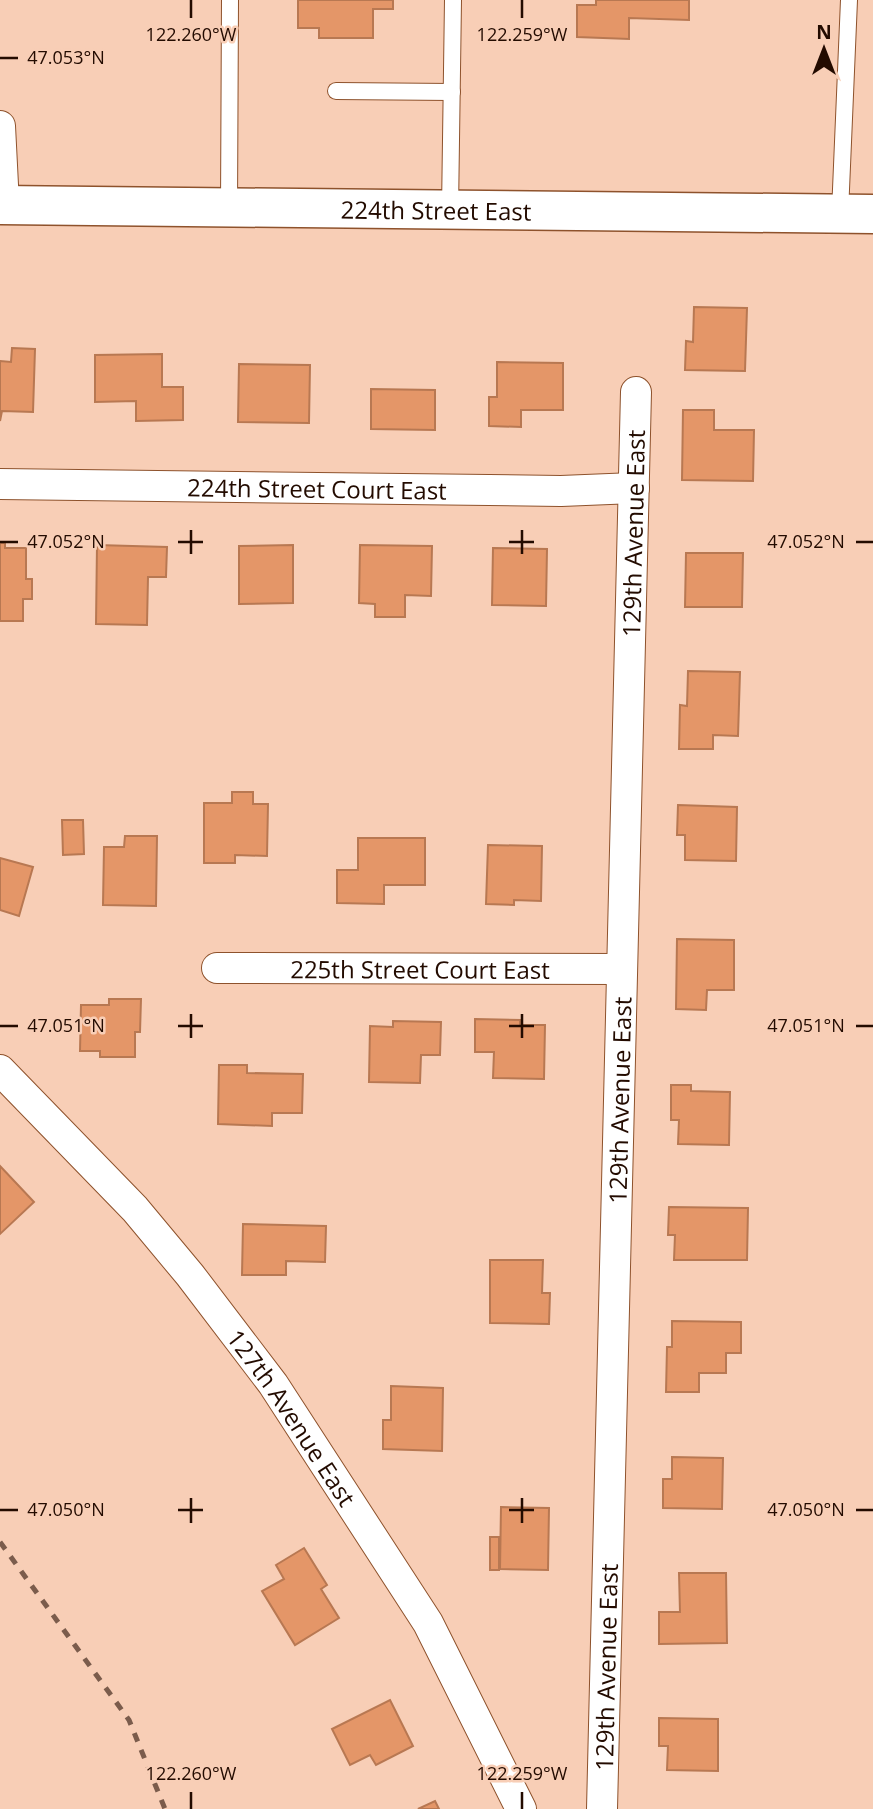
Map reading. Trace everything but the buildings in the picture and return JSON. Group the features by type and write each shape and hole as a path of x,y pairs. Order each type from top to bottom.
{"main road":[{"name":"224th Street East","path":"2,205 856,214"}],"street":[{"path":"0,126 2,205"},
{"name":"129th Avenue East","path":"602,1809 636,392"},
{"name":"224th Street Court East","path":"0,484 561,491 634,488"},
{"name":"225th Street Court East","path":"217,968 622,969"},
{"name":"127th Avenue East","path":"0,1070 135,1209 190,1275 273,1384 428,1623 522,1809"}],"lane":[{"path":"229,208 230,0"},
{"path":"450,210 453,0"},
{"path":"849,0 856,214"},
{"path":"336,91 452,92"}],"railway":[{"path":"0,1542 129,1720 165,1809"}]}
